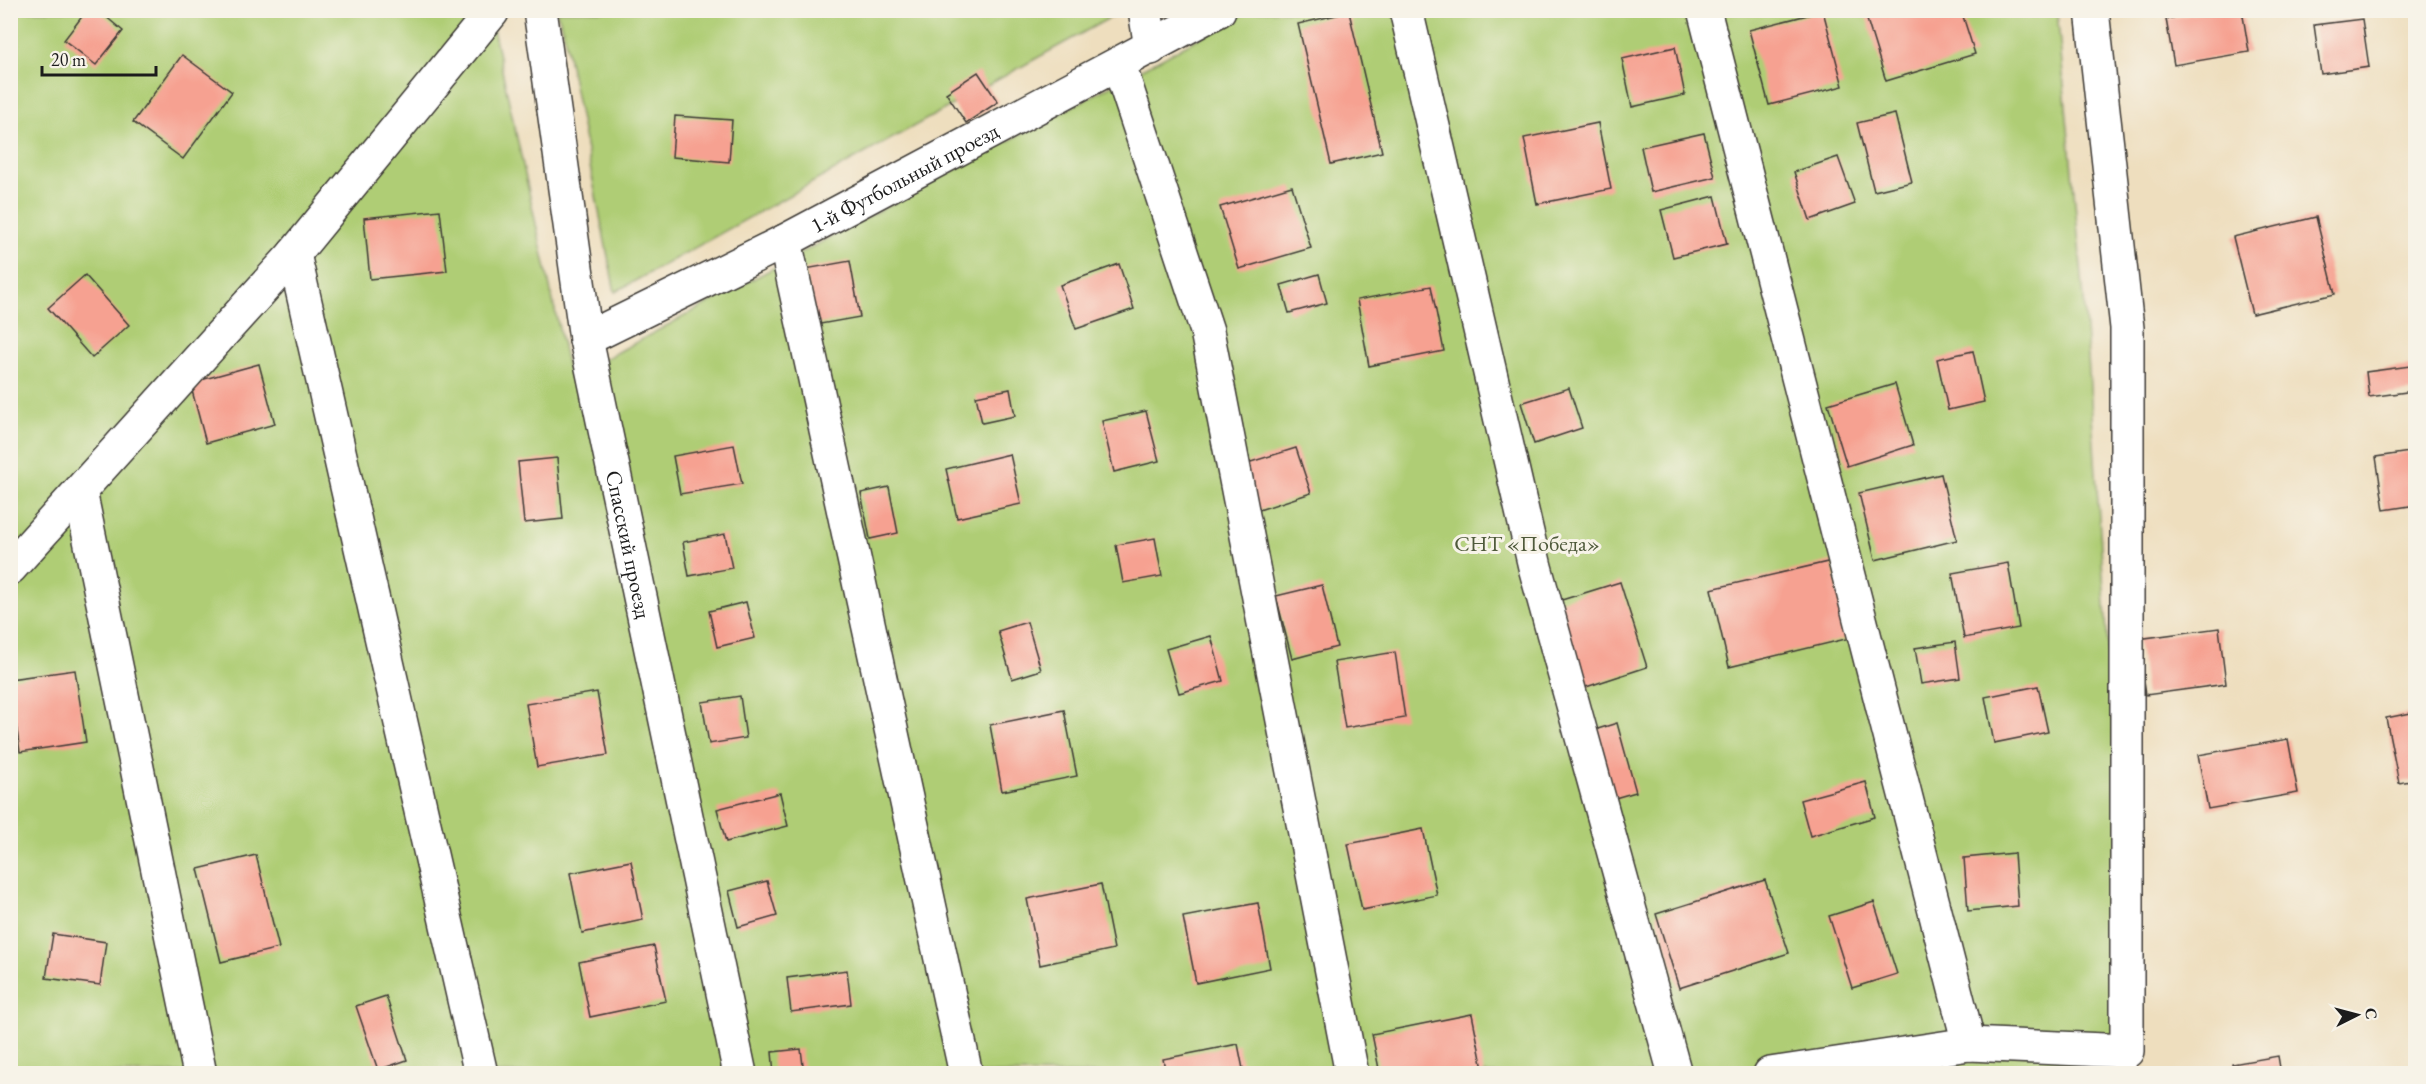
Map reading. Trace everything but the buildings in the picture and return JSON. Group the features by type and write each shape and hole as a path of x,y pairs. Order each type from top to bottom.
{"street":[{"path":"1145,10 1151,48"},
{"name":"1-й Футбольный проезд","path":"586,339 785,242 1219,10"},
{"path":"1406,10 1535,567 1675,1074"},
{"path":"1704,10 1969,1044"},
{"path":"1770,1074 1969,1044 2127,1052 2127,327 2092,10"},
{"path":"10,567 294,254 489,11 539,12"},
{"name":"Спасский проезд","path":"539,12 586,339 740,1074"},
{"path":"1119,64 1207,332 1352,1074"},
{"path":"785,242 966,1074"},
{"path":"294,254 481,1074"},
{"path":"80,491 200,1074"}],"green space":[{"name":"СНТ «Победа»","path":"10,11 489,11 570,378 1249,11 2057,11 2084,299 2137,1071 2123,1074 11,1073"},
{"path":"556,11 1122,11 615,292 562,25"}]}
